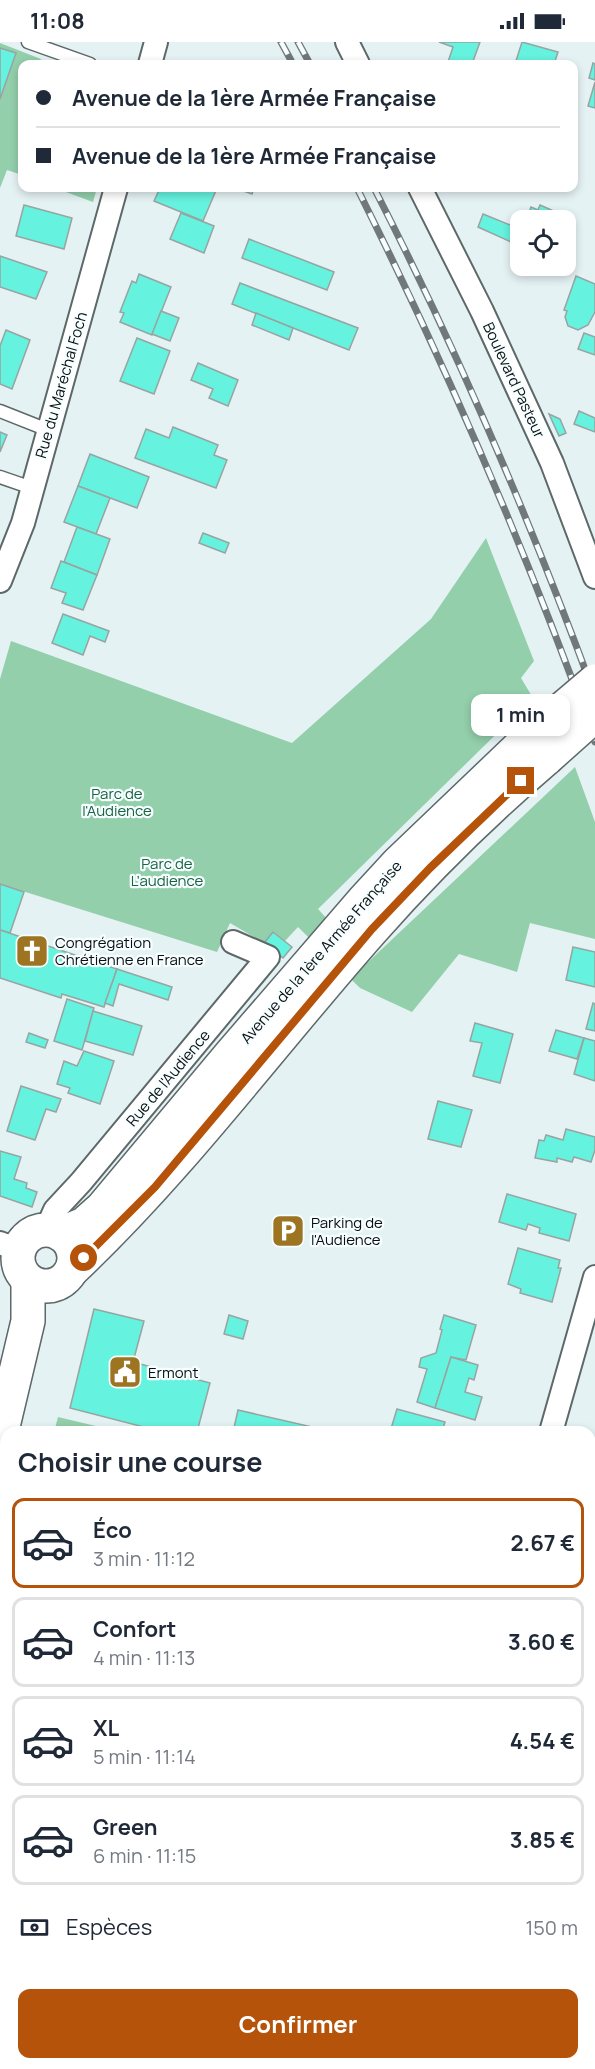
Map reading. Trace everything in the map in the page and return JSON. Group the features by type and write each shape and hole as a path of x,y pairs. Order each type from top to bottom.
{"main road":[{"name":"Avenue de la 1ère Armée Française","path":"3,1426 28,1321 50,1279 155,1187 372,929 430,868 515,786 542,745 595,681"},
{"name":"Avenue de la 1ère Armée Française","path":"9,1246 32,1233 53,1232 84,1224 102,1208 284,992 398,863 542,745 595,715"},
{"path":"9,1246 18,1267 50,1279 74,1253 71,1246 53,1232"}],"street":[{"path":"151,60 156,42"},
{"path":"347,42 356,60"},
{"name":"Rue du Maréchal Foch","path":"0,581 23,523 115,192"},
{"name":"Boulevard Pasteur","path":"422,192 482,311 552,463 595,577"},
{"name":"Rue de l'Audience","path":"53,1232 55,1210 81,1182 268,957 233,942"},
{"path":"553,1426 595,1277"}],"lane":[{"path":"28,42 79,60"},
{"path":"0,411 48,430"},
{"path":"0,477 32,488"}],"green space":[{"path":"0,43 41,59 18,60 18,174 7,170 0,188"},
{"path":"66,192 96,192 93,202"},
{"name":"Parc de l'Audience","path":"486,538 534,661 521,678 533,698 318,909 367,963 575,767 595,822 595,939 530,923 517,972 459,954 412,1012 360,988 298,927 285,941 273,932 264,943 230,923 217,952 0,884 0,679 11,641 292,743 431,619"},
{"path":"58,1417 96,1426 56,1426"}],"building":[{"path":"439,42 480,42 473,60 449,60 453,47"},
{"path":"522,42 558,52 555,60 516,60"},
{"path":"0,48 16,53 0,99"},
{"path":"593,63 595,64 595,80 589,78"},
{"path":"595,82 595,108 588,106"},
{"path":"158,192 215,192 203,221 154,201"},
{"path":"24,205 72,218 64,249 16,236"},
{"path":"540,205 551,210 538,210"},
{"path":"181,213 214,226 204,253 170,239"},
{"path":"483,214 510,225 510,241 478,227"},
{"path":"249,239 334,272 327,290 242,258"},
{"path":"0,256 47,272 36,299 0,287"},
{"path":"139,274 171,287 152,335 120,322 124,313 120,312 132,281 136,283"},
{"path":"576,276 595,284 595,312 588,325 578,330 568,326 565,317 567,311 564,310"},
{"path":"240,283 358,328 349,350 232,304"},
{"path":"161,311 179,318 170,341 152,334"},
{"path":"256,313 293,328 289,340 252,325"},
{"path":"6,330 30,340 12,389 0,384 0,346"},
{"path":"584,333 595,337 595,355 578,349"},
{"path":"137,338 170,351 154,394 120,381"},
{"path":"198,363 238,380 228,406 209,398 213,389 191,380"},
{"path":"579,411 595,418 595,432 574,424"},
{"path":"549,414 560,419 566,433 559,436"},
{"path":"173,427 218,445 214,455 227,460 216,488 135,458 146,429 169,438"},
{"path":"0,432 7,435 0,452"},
{"path":"90,454 149,477 137,508 78,486"},
{"path":"78,486 110,498 96,534 64,522"},
{"path":"77,527 110,539 97,575 64,562"},
{"path":"203,533 229,543 225,553 199,543"},
{"path":"61,561 97,575 83,610 62,603 66,593 51,588"},
{"path":"63,614 109,631 105,642 90,636 83,655 52,643"},
{"path":"0,884 24,892 10,933 0,930"},
{"name":"Congrégation Chrétienne en France","path":"0,930 117,969 104,1007 62,994 61,998 0,978"},
{"path":"273,932 292,947 283,958 264,943"},
{"path":"573,947 595,952 595,987 566,980"},
{"path":"117,969 172,987 168,1000 119,984 113,1006 105,1003"},
{"path":"67,999 94,1008 82,1050 54,1041"},
{"path":"593,1003 595,1004 595,1031 586,1029"},
{"path":"93,1011 142,1026 133,1055 85,1041"},
{"path":"475,1023 513,1034 500,1083 473,1076 482,1043 470,1041"},
{"path":"556,1030 584,1038 577,1059 549,1051"},
{"path":"29,1033 48,1040 45,1048 26,1042"},
{"path":"584,1038 595,1041 595,1081 574,1074"},
{"path":"84,1051 114,1061 100,1104 68,1093 70,1088 57,1084 64,1061 77,1066"},
{"path":"21,1086 61,1099 56,1112 46,1109 35,1140 7,1131"},
{"path":"438,1101 472,1110 461,1147 428,1139"},
{"path":"566,1129 595,1137 595,1150 591,1162 574,1157 572,1162 557,1158 557,1162 535,1158 539,1140 544,1141 546,1135 563,1140"},
{"path":"0,1151 21,1157 14,1179 27,1183 26,1188 37,1192 32,1207 0,1196"},
{"path":"507,1194 576,1214 569,1241 539,1233 540,1228 528,1224 526,1230 499,1222"},
{"path":"518,1248 560,1260 558,1268 561,1268 552,1302 520,1293 521,1289 508,1284"},
{"name":"Ermont","path":"94,1309 144,1321 133,1362 210,1383 199,1426 140,1426 70,1408"},
{"path":"229,1315 248,1321 243,1339 224,1334"},
{"path":"444,1315 476,1325 466,1360 451,1357 435,1408 417,1402 427,1369 419,1367 421,1358 436,1353"},
{"path":"451,1357 478,1365 474,1380 469,1378 465,1392 482,1397 475,1420 435,1408"},
{"path":"397,1409 445,1422 444,1426 392,1426"},
{"path":"238,1410 308,1426 234,1426"}],"railway":[{"path":"281,42 291,60"},
{"path":"298,42 308,60"},
{"path":"359,192 423,324 484,461 542,601 595,742"},
{"path":"376,192 435,312 492,438 571,631 595,696"}],"place":[{"name":"Congrégation Chrétienne en France","path":"32,951"},
{"name":"Parking de l'Audience","path":"288,1231"},
{"name":"Ermont","path":"125,1372"}],"route":[{"path":"84,1258 155,1187 372,929 430,868 521,781"}],"park label":[{"name":"Parc de L’audience","path":"167,872"}]}
